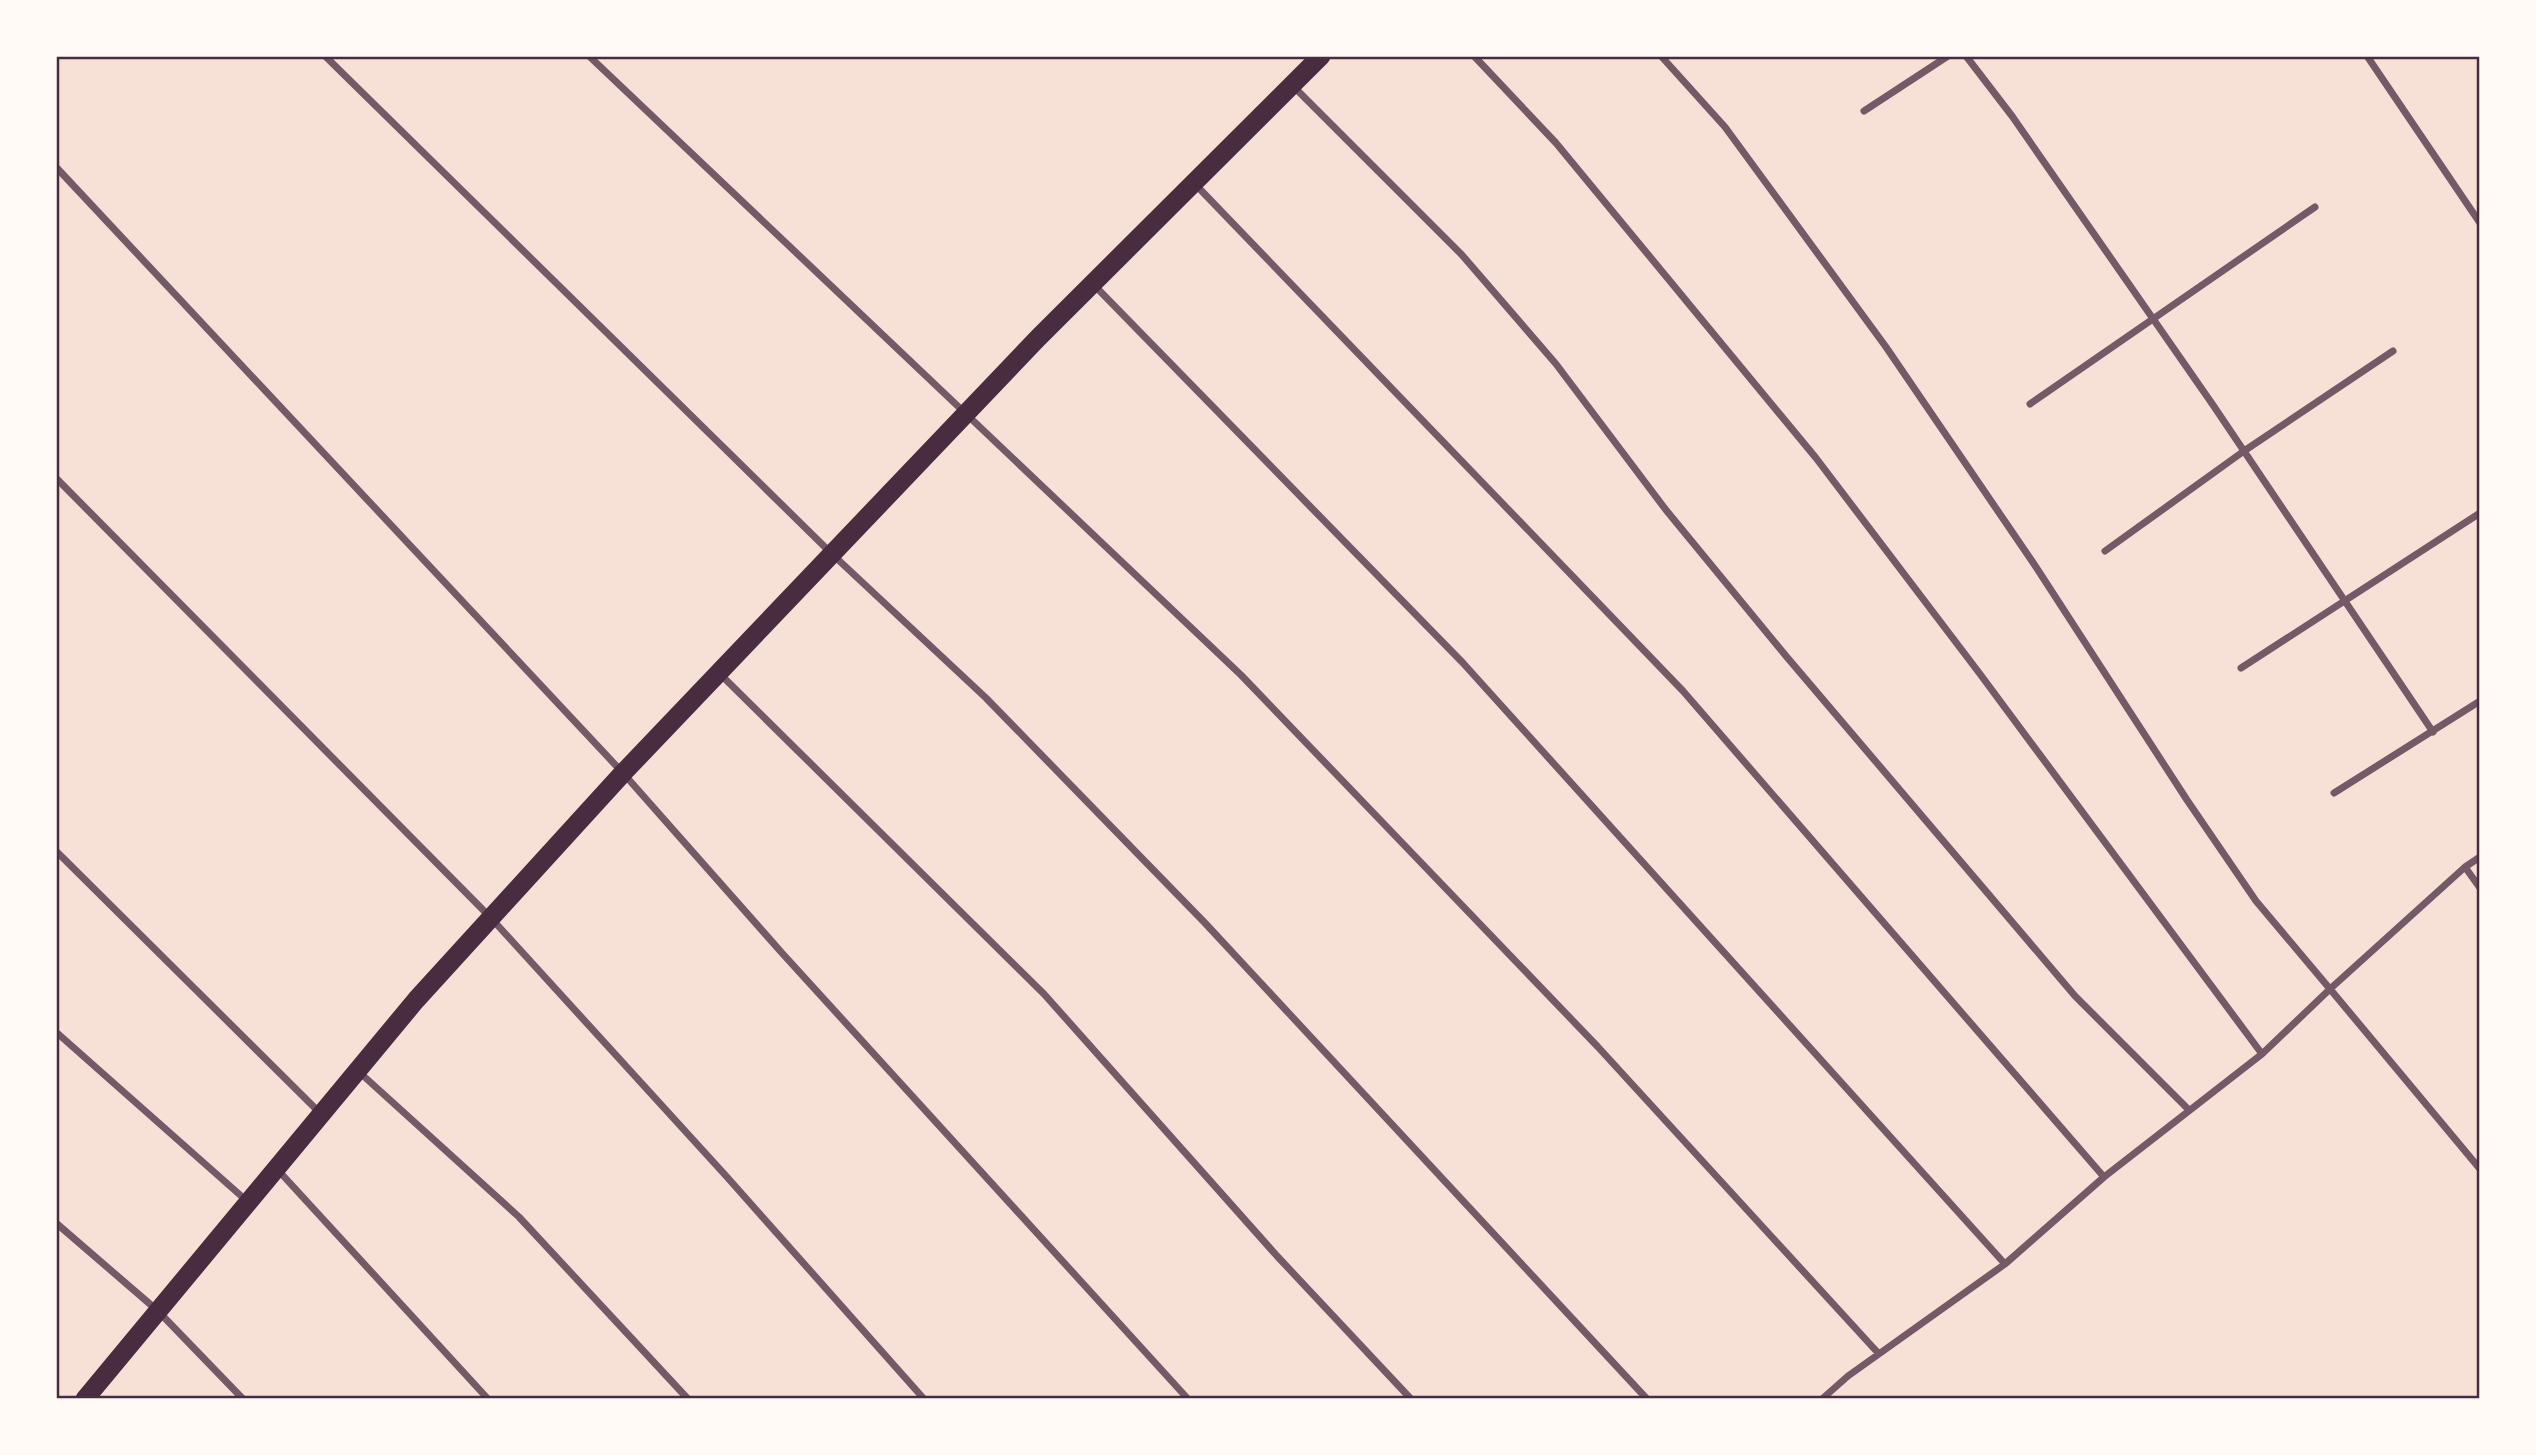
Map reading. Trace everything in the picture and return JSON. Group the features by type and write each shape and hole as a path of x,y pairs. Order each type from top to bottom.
{"highway":[{"path":"85,1399 416,1000 623,773 1093,283 1321,56"}],"street":[{"path":"325,56 832,554 986,698 1205,923 1647,1399"},
{"path":"589,56 1241,675 1598,1048 1879,1354"},
{"path":"1474,56 1556,143 1816,458 1989,685 2262,1054"},
{"path":"1661,56 1725,127 1886,347 2034,564 2256,901 2480,1169"},
{"path":"1864,111 1948,56"},
{"path":"1966,56 2012,116 2244,451 2433,732"},
{"path":"2367,56 2480,223"},
{"path":"1292,84 1462,255 1556,364 1666,510 1786,656 2075,996 2189,1110"},
{"path":"56,167 623,773 782,953 1188,1399"},
{"path":"1194,183 1683,691 2104,1177"},
{"path":"2030,404 2315,207"},
{"path":"1093,283 1463,663 2005,1264"},
{"path":"2105,551 2244,451 2393,351"},
{"path":"56,478 491,918 727,1177 924,1399"},
{"path":"2241,668 2480,513"},
{"path":"718,673 1044,994 1268,1245 1411,1399"},
{"path":"2334,793 2480,701"},
{"path":"56,851 322,1114"},
{"path":"1822,1399 1848,1376 2005,1264 2104,1177 2262,1054 2465,867 2480,857"},
{"path":"2465,867 2480,888"},
{"path":"56,1032 248,1203"},
{"path":"358,1071 519,1217 688,1399"},
{"path":"276,1169 488,1399"},
{"path":"56,1223 159,1311 243,1399"}]}
